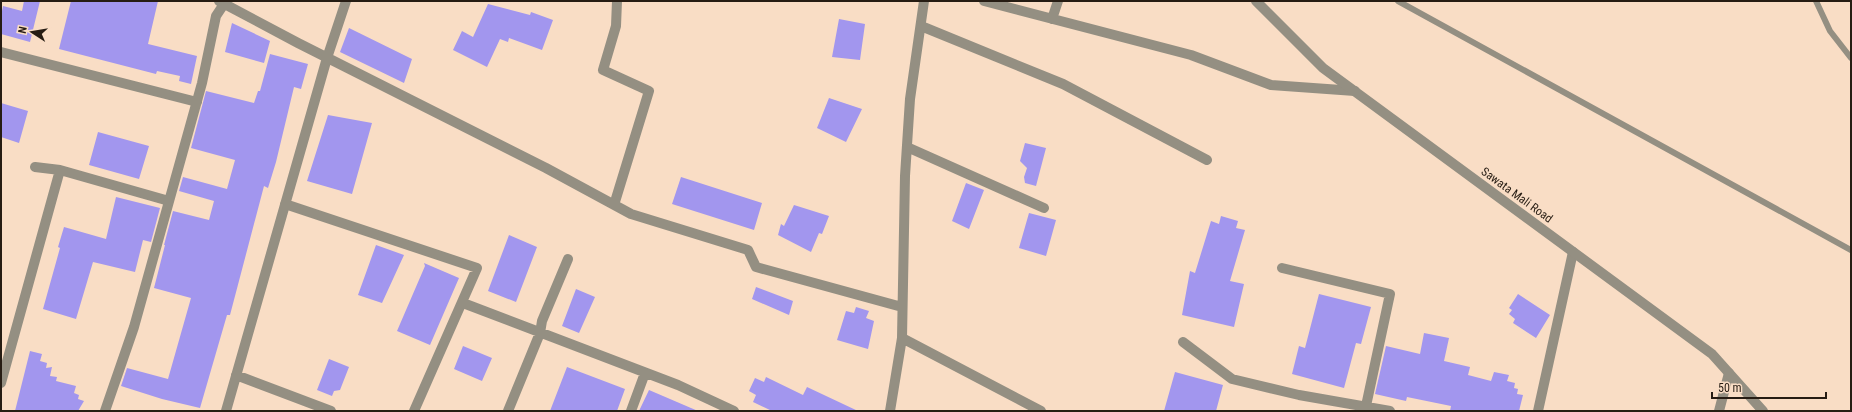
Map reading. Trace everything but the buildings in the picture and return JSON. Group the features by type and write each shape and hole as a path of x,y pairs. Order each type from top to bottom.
{"street":[{"path":"226,411 327,58 346,1"},
{"path":"614,205 650,91 603,70 616,26 616,1"},
{"path":"890,411 902,338 904,176 910,100 924,1"},
{"path":"984,1 1191,55 1271,85 1355,92"},
{"path":"1052,19 1058,1"},
{"name":"Sawata Mali Road","path":"1256,1 1323,68 1712,354 1763,411"},
{"path":"105,411 134,327 197,102 216,16 223,2 327,58 546,168 631,214 748,250 756,267 902,308"},
{"path":"921,26 1063,84 1207,160"},
{"path":"1,52 197,102"},
{"path":"907,147 1044,208"},
{"path":"35,168 60,170 169,201"},
{"path":"1,383 60,170"},
{"path":"285,204 478,268 414,411"},
{"path":"1538,411 1573,252"},
{"path":"508,411 540,333 542,321 568,259"},
{"path":"1282,268 1390,294 1366,406"},
{"path":"463,303 678,385 734,411"},
{"path":"902,338 1036,410"},
{"path":"1183,342 1232,379 1299,395 1390,411"},
{"path":"631,411 645,373"},
{"path":"1719,411 1729,373"},
{"path":"236,375 331,411"}],"lane":[{"path":"1398,1 1851,250"},
{"path":"1816,1 1830,31 1851,58"}]}
